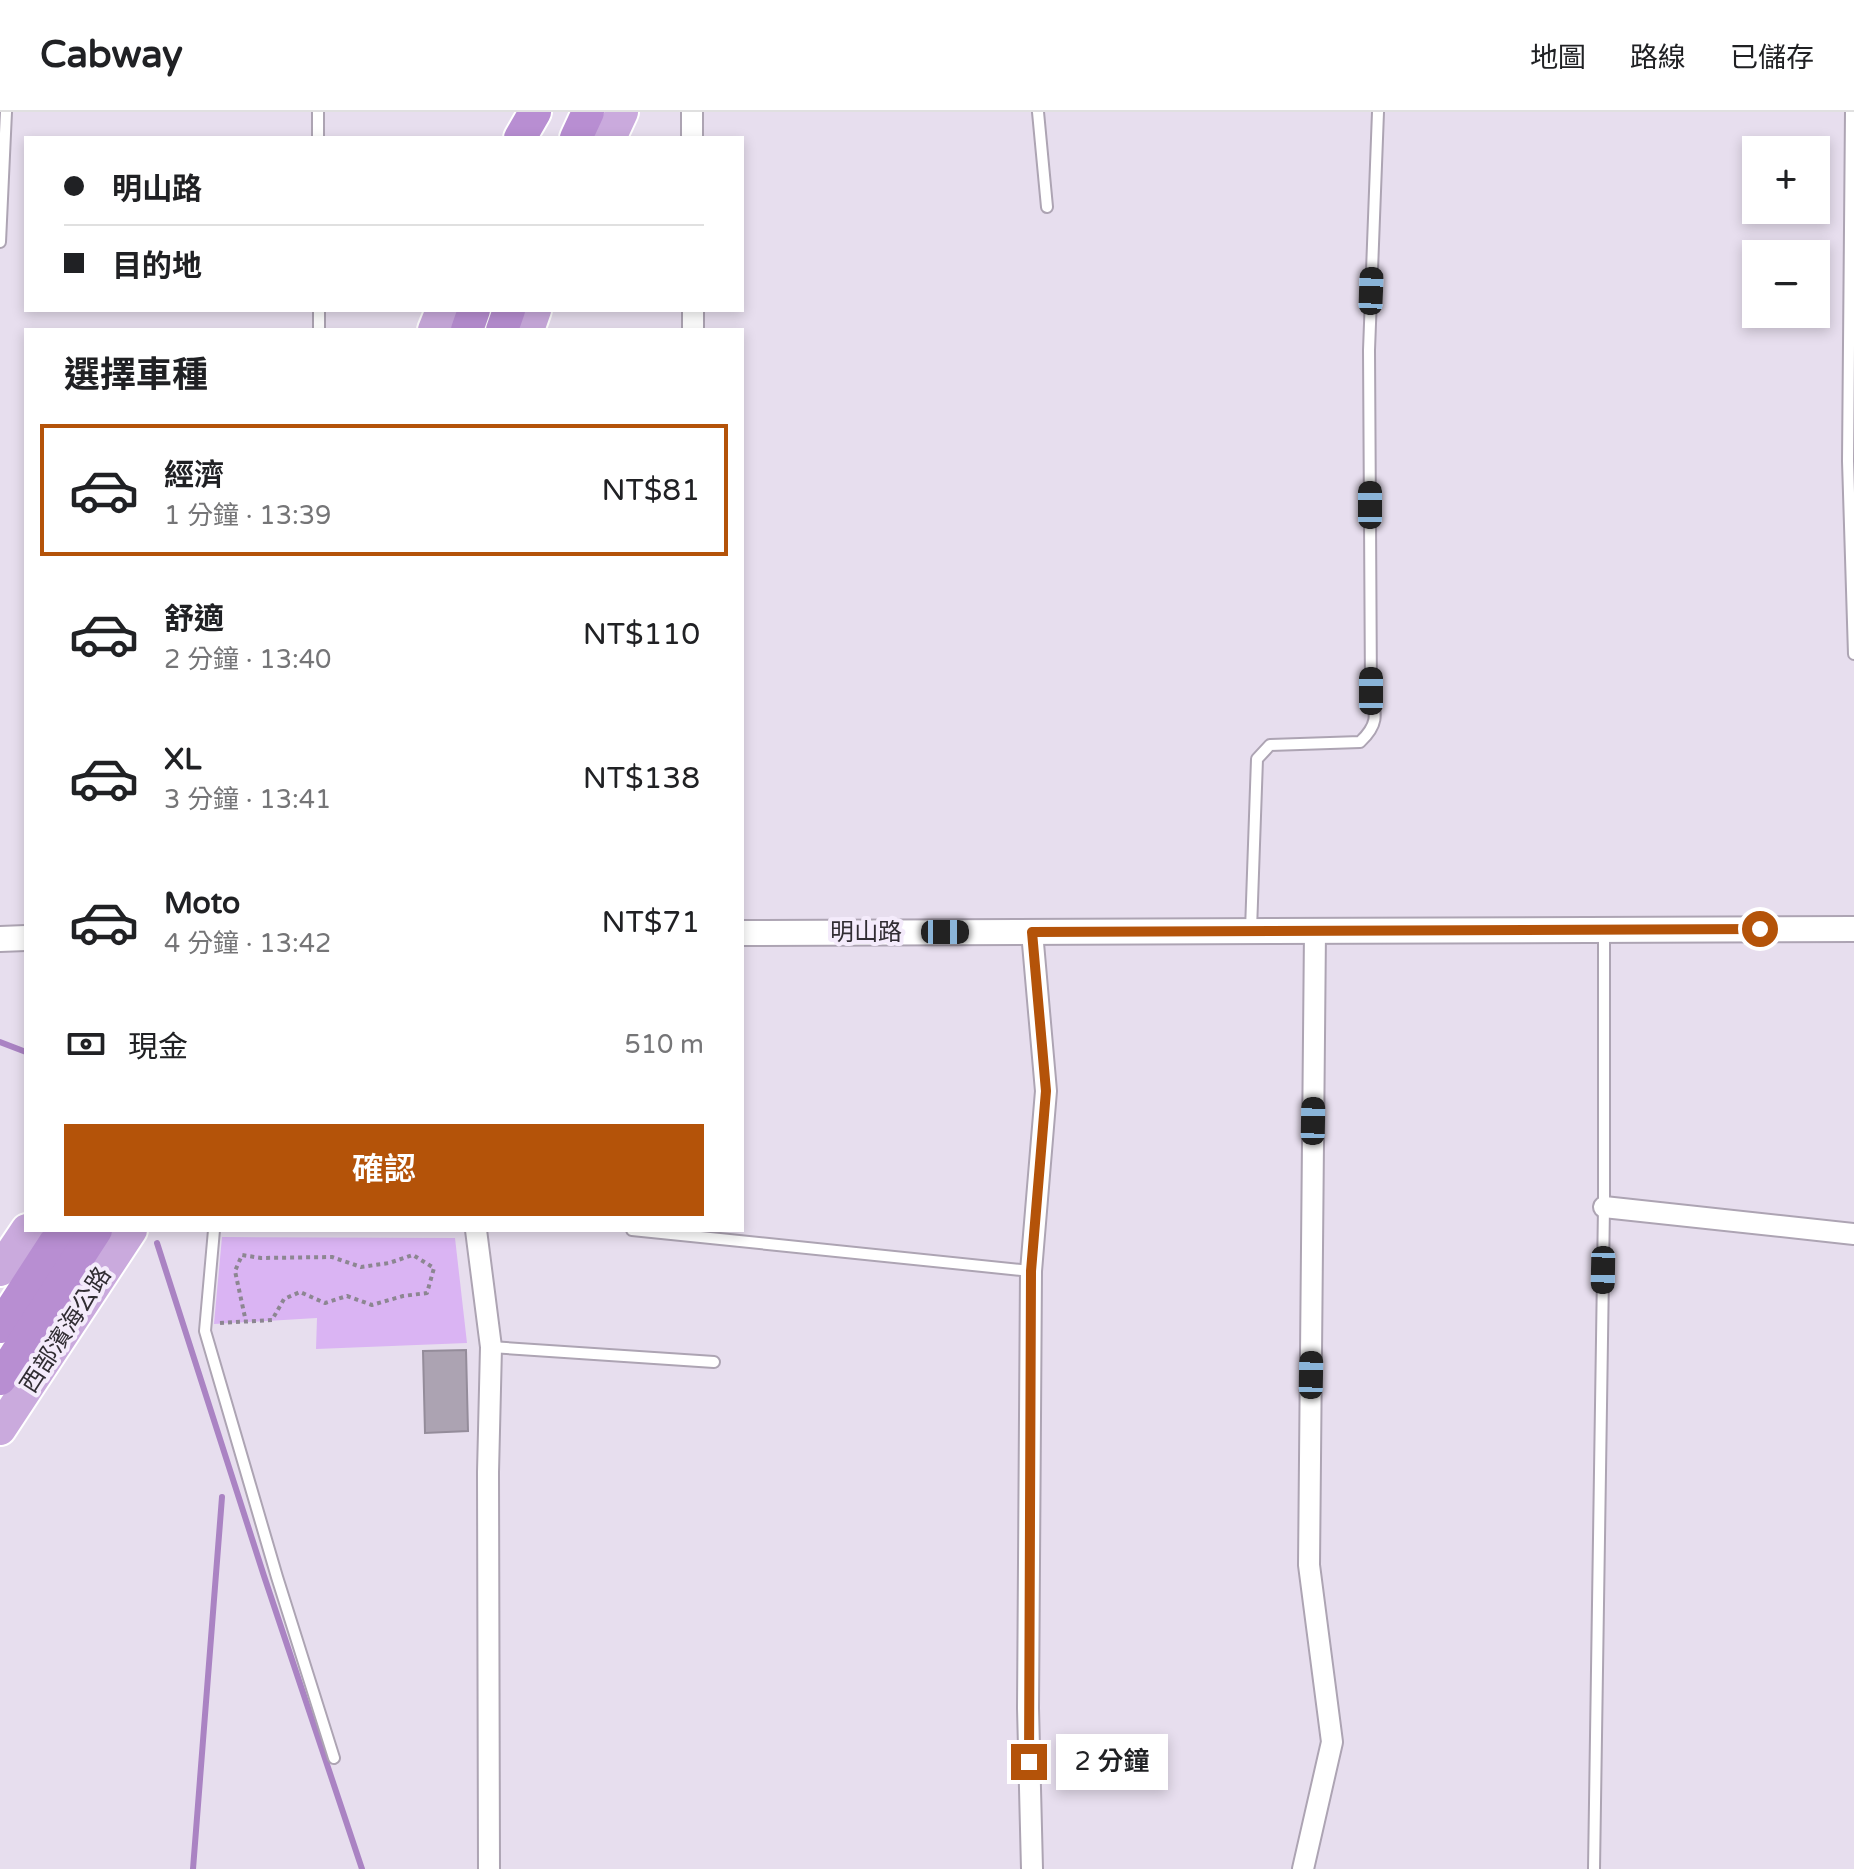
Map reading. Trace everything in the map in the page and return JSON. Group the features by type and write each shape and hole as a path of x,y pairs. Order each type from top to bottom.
{"highway":[{"path":"521,136 535,112"},
{"path":"540,136 551,112"},
{"path":"577,136 588,112"},
{"path":"597,136 606,112"},
{"path":"0,1327 62,1232"},
{"path":"0,1379 95,1232"}],"main road":[{"path":"513,136 523,112"},
{"path":"611,136 622,112"},
{"path":"0,1270 26,1232"},
{"name":"西部濱海公路","path":"0,1429 130,1232"}],"street":[{"path":"692,112 692,136"},
{"name":"明山路","path":"744,933 1854,929"},
{"path":"1303,1869 1332,1742 1309,1565 1315,931"},
{"path":"1032,932 1046,1091 1031,1271 1028,1708 1032,1869"},
{"path":"0,939 24,938"},
{"path":"1604,1207 1854,1234"},
{"path":"476,1232 491,1347 488,1472 489,1869"}],"lane":[{"path":"0,242 6,112"},
{"path":"318,112 318,136"},
{"path":"1038,112 1047,207"},
{"path":"1251,930 1257,759 1270,745 1360,742 1373,730 1369,350 1378,112"},
{"path":"1851,112 1848,461 1854,654"},
{"path":"1594,1869 1604,1207 1604,929"},
{"path":"214,1232 205,1331 334,1758"},
{"path":"651,1232 1031,1271"},
{"path":"491,1347 714,1362"}],"path":[{"path":"205,1325 246,1322 272,1320 284,1299 300,1292 325,1303 347,1296 372,1305 427,1293 434,1268 413,1255 361,1267 332,1257 261,1258 242,1255 235,1271 246,1322"}],"shaded area":[{"path":"222,1237 455,1238 467,1343 316,1349 317,1318 214,1324"}],"building":[{"path":"466,1350 468,1431 425,1433 423,1351"}],"waterway":[{"path":"0,1042 24,1051"},
{"path":"157,1243 362,1869"},
{"path":"193,1869 222,1497"}],"route":[{"path":"1029,1762 1031,1271 1046,1091 1032,932 1760,929"}]}
